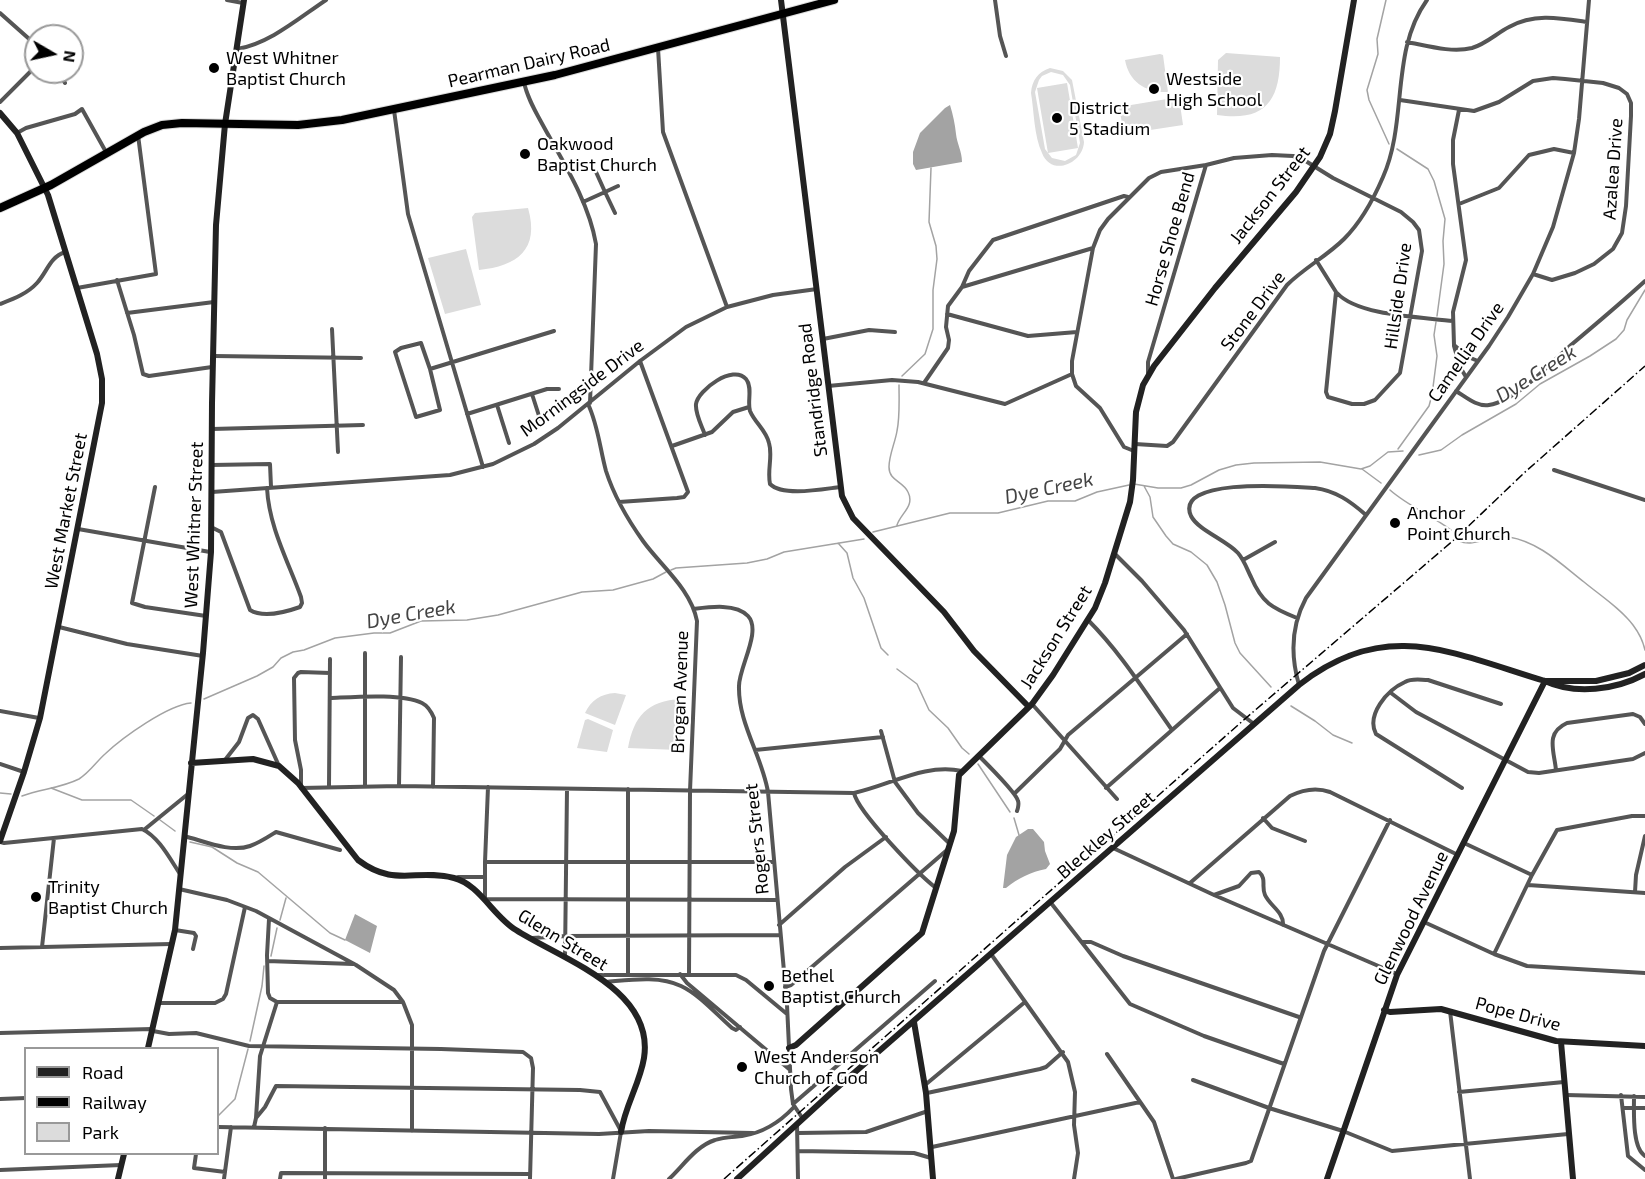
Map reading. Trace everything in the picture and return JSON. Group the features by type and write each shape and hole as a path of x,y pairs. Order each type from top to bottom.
{"highway":[{"name":"Pearman Dairy Road","path":"0,208 45,188 156,126 171,123 319,123 394,110 524,81 834,0"}],"street":[{"path":"227,0 244,1"},
{"path":"237,49 250,47 276,33 326,0"},
{"name":"Standridge Road","path":"781,0 840,487 846,506 853,518 944,612 974,651 1030,705"},
{"path":"995,0 1003,52 1006,56"},
{"name":"Jackson Street","path":"962,771 1030,705 1053,675 1088,620 1101,594 1115,554 1132,492 1136,411 1143,385 1148,374 1314,167 1325,147 1335,111 1354,0"},
{"name":"Stone Drive","path":"1134,448 1167,446 1173,442 1287,285 1301,271 1344,240 1365,212 1388,165 1400,100 1407,42 1412,23 1427,0"},
{"name":"Camellia Drive","path":"1299,685 1293,658 1293,642 1297,618 1314,584 1478,361 1508,317 1533,274 1553,226 1574,153 1589,0"},
{"name":"West Whitner Street","path":"148,1047 175,930 203,656 211,552 216,225 225,124 244,1"},
{"path":"0,13 24,34"},
{"path":"1407,42 1451,50 1464,50 1482,44 1509,27 1532,19 1547,17 1587,22"},
{"path":"657,47 663,132 727,307"},
{"path":"0,102 24,78"},
{"name":"Azalea Drive","path":"1400,100 1474,111 1499,102 1533,81 1553,78 1582,80 1619,88 1627,94 1631,103 1627,188 1622,233 1613,249 1594,264 1575,273 1552,280 1533,274"},
{"name":"Brogan Avenue","path":"524,81 533,107 583,202 593,226 596,244 589,404 607,473 619,502 644,542 684,591 694,609 697,648 690,791 689,974"},
{"path":"17,133 26,128 75,114 82,109 107,153"},
{"path":"394,110 408,214 483,467"},
{"path":"1459,110 1453,140 1453,164 1466,261 1453,321 1454,345 1460,367 1466,377"},
{"name":"West Market Street","path":"0,113 17,133 45,188 97,354 103,390 40,718 0,842"},
{"path":"76,288 156,274 138,135"},
{"path":"1459,204 1499,188 1529,155 1554,149 1574,153"},
{"name":"Hillside Drive","path":"1206,165 1234,158 1285,154 1304,160 1333,178 1401,213 1419,230 1422,251 1400,373 1375,400 1364,404 1352,404 1328,397 1326,392 1336,292"},
{"name":"Horse Shoe Bend","path":"1072,374 1072,361 1093,248 1108,219 1149,178 1157,173 1206,165 1148,362 1148,374"},
{"path":"596,172 615,213"},
{"path":"583,202 618,186"},
{"path":"924,383 948,348 946,327 948,306 984,249 993,240 1124,196 1129,197"},
{"path":"962,287 1093,248"},
{"path":"0,304 30,290 55,257 65,252"},
{"path":"1316,260 1342,299 1358,307 1453,321"},
{"path":"117,280 143,374 149,376 213,367"},
{"path":"1456,391 1478,405 1487,406 1499,403 1526,384 1645,281"},
{"name":"Morningside Drive","path":"212,492 450,476 483,467 534,444 589,404 640,361 686,327 727,307 773,295 817,289"},
{"path":"127,313 214,302"},
{"path":"947,314 1028,336 1077,332"},
{"path":"332,329 338,452"},
{"path":"822,339 869,330 894,332"},
{"path":"430,369 554,331"},
{"path":"421,343 430,369 441,410 416,417 395,352 401,348 421,343"},
{"path":"1454,345 1468,357 1478,361"},
{"path":"213,356 361,358"},
{"path":"619,502 684,497 688,492 640,361"},
{"path":"705,435 696,410 699,395 724,376 732,373 746,378 749,384 749,407 764,429 770,443 769,479 773,487 797,491 840,487"},
{"path":"828,386 892,380 924,383 1005,404 1072,374 1076,386 1100,408 1124,447 1134,448"},
{"path":"467,414 547,389 559,389"},
{"path":"532,394 540,419"},
{"path":"497,405 509,444"},
{"path":"672,446 717,429 733,412 749,407"},
{"path":"212,429 363,425"},
{"path":"211,528 221,532 250,610 262,614 300,607 302,597 275,533 270,515 270,464 212,465"},
{"path":"1554,470 1645,500"},
{"path":"155,487 132,598 133,605 206,616"},
{"path":"1297,618 1272,607 1260,596 1243,560 1231,546 1194,519 1190,508 1191,502 1202,493 1224,487 1315,488 1328,489 1342,496 1366,514"},
{"path":"78,529 211,552"},
{"path":"1243,560 1275,542"},
{"path":"1115,554 1142,581 1186,633 1233,708 1255,725"},
{"name":"Rogers Street","path":"694,609 725,607 747,615 752,624 752,636 739,683 742,715 756,750 768,792 794,1105"},
{"path":"1088,620 1135,677 1172,730"},
{"path":"59,627 127,644 203,656"},
{"path":"1015,793 1060,749 1064,740 1186,633"},
{"name":"Bleckley Street","path":"737,1179 1299,685 1323,668 1353,653 1397,646 1433,648 1545,681 1559,688 1586,689 1619,684 1645,674"},
{"path":"365,653 365,786"},
{"path":"399,786 401,657"},
{"path":"328,786 330,659"},
{"name":"Bleckley Street","path":"1545,681 1596,681 1629,673 1645,665"},
{"path":"301,788 301,770 295,740 294,678 302,672 330,673"},
{"path":"1461,788 1376,734 1372,723 1379,704 1406,681 1428,680 1501,704"},
{"name":"Glenwood Avenue","path":"1327,1179 1397,975 1545,681"},
{"path":"1106,788 1220,688"},
{"path":"1391,693 1416,712 1528,772 1539,773 1633,759 1645,753"},
{"path":"330,698 401,698 421,702 431,710 434,718 433,787"},
{"path":"1030,705 1117,799"},
{"path":"0,711 40,718"},
{"path":"1556,770 1552,740 1554,732 1559,727 1567,723 1633,714 1640,717 1645,724"},
{"path":"225,760 239,742 248,718 252,715 258,719 279,766 301,788 350,850 370,869 395,876 485,877"},
{"path":"881,731 895,782 918,813 950,847"},
{"path":"756,750 882,737"},
{"path":"978,755 1008,789 1015,793 1019,802 1017,811"},
{"path":"191,763 253,759 279,766"},
{"path":"0,764 24,772"},
{"path":"301,788 399,786 854,793 931,769 962,771 957,780 955,821 950,847 922,933 796,1045 789,1047"},
{"path":"488,787 486,900 566,898 776,900"},
{"path":"565,957 567,789"},
{"path":"628,789 628,974"},
{"path":"1190,883 1263,818 1301,790 1330,792 1458,855"},
{"path":"854,793 862,810 919,873 936,888"},
{"path":"0,842 144,830 188,794"},
{"path":"1494,954 1532,875 1557,830 1632,816 1645,816"},
{"path":"1263,818 1272,828 1305,841"},
{"path":"1107,1054 1154,1122 1174,1179 1251,1161 1299,1017 1328,945 1390,820"},
{"path":"144,830 161,846 181,874"},
{"path":"184,836 219,846 240,848 250,846 276,832 340,850"},
{"path":"1635,892 1636,875 1645,836"},
{"path":"42,947 54,837"},
{"path":"779,925 845,867 886,837"},
{"path":"1464,843 1532,875"},
{"path":"785,987 791,985 950,847"},
{"path":"1113,848 1397,975"},
{"path":"485,862 774,862"},
{"path":"1214,895 1239,886 1251,873 1259,872 1264,878 1265,897 1283,917 1283,925"},
{"name":"Glenn Street","path":"454,878 471,886 504,922 597,975 632,1009 644,1038 644,1058 623,1117 613,1179"},
{"path":"1528,885 1645,892"},
{"path":"179,888 245,907 356,964 387,985 403,1002 412,1025 412,1131"},
{"path":"1051,903 1130,1004 1204,1036 1284,1064"},
{"path":"159,1003 215,1003 223,999 245,907"},
{"path":"269,920 267,961 270,998 277,1002 403,1002"},
{"path":"1424,922 1494,954 1535,967 1645,973"},
{"path":"175,930 194,933 196,936 193,949"},
{"path":"530,938 780,934"},
{"path":"1082,942 1091,942 1123,956 1299,1017"},
{"path":"0,948 172,944"},
{"path":"992,954 1068,1062 1075,1092 1074,1117 1078,1153 1074,1179"},
{"path":"267,961 356,964"},
{"path":"597,975 728,974 741,976 788,1014"},
{"path":"680,975 790,1069"},
{"path":"605,982 641,980 680,985 732,1028 736,1030 740,1028"},
{"path":"669,1179 698,1150 713,1140 753,1133 776,1124 794,1105 935,981"},
{"path":"254,1127 260,1056 277,1002"},
{"path":"925,1085 1025,1002"},
{"name":"Pope Drive","path":"1384,1010 1441,1009 1561,1042 1645,1046"},
{"path":"1450,1011 1470,1179"},
{"path":"914,1022 926,1093 933,1179"},
{"path":"0,1033 153,1030 169,1034 196,1033 244,1045 515,1050 529,1055 533,1068 530,1176 324,1176 281,1173 280,1179"},
{"path":"1561,1042 1573,1179"},
{"path":"926,1093 1040,1070 1046,1068 1063,1052"},
{"path":"1193,1080 1269,1108 1343,1131 1392,1152 1569,1134"},
{"path":"1459,1092 1564,1082"},
{"path":"256,1118 265,1107 276,1086 580,1090 600,1092 621,1132"},
{"path":"1566,1095 1621,1095 1645,1098"},
{"path":"1621,1095 1628,1156 1645,1170"},
{"path":"1634,1096 1638,1150 1645,1156"},
{"path":"0,1099 24,1098"},
{"path":"932,1148 1140,1102"},
{"path":"794,1105 803,1119"},
{"path":"1624,1108 1645,1108"},
{"path":"798,1133 866,1132 928,1111"},
{"path":"797,1124 798,1179"},
{"path":"219,1127 599,1134 701,1131 753,1133"},
{"path":"224,1179 231,1127"},
{"path":"324,1176 325,1128"},
{"path":"798,1151 914,1153 932,1158"},
{"path":"117,1179 124,1155"},
{"path":"196,1155 194,1168 225,1172"},
{"path":"0,1170 121,1165"}],"green space":[{"path":"1226,53 1280,57 1277,86 1273,97 1258,111 1247,115 1217,115 1218,60"},
{"path":"1163,55 1168,92 1153,91 1140,85 1130,74 1125,60"},
{"path":"1050,68 1063,71 1072,80 1084,142 1078,156 1066,165 1059,166 1046,160 1037,139 1031,93 1036,77","holes":["1051,72 1063,75 1070,85 1080,143 1076,155 1065,161 1052,158 1045,149 1035,92 1042,76"]},
{"name":"District 5 Stadium","path":"1067,83 1078,148 1048,153 1037,88"},
{"path":"1179,97 1183,125 1124,134 1119,107"},
{"path":"528,208 531,235 522,253 504,265 479,270 472,217 475,213"},
{"path":"466,249 481,305 445,314 428,258"},
{"path":"615,693 626,695 615,725 585,713 597,698"},
{"path":"681,699 681,746 678,750 628,748 634,727 644,712 659,703"},
{"path":"588,719 613,730 607,752 577,748 585,720"}],"shaded area":[{"path":"950,105 962,162 916,170 913,164 913,152 920,133"},
{"path":"1028,829 1033,829 1044,842 1050,864 1046,869 1025,876 1003,888 1007,855 1016,837"},
{"path":"355,914 377,926 370,953 345,940"}],"waterway":[{"path":"1386,0 1377,39 1378,54 1367,90 1369,100 1389,144"},
{"path":"1397,149 1428,169 1434,181 1445,219 1444,264 1437,316"},
{"path":"902,376 925,354 933,329 933,290 937,259 929,222 931,168"},
{"name":"Dye Creek","path":"1419,455 1441,450 1462,435 1516,404 1540,384 1616,339 1624,330 1627,320 1645,290"},
{"path":"1398,449 1429,406 1437,356 1434,335 1436,322"},
{"path":"897,525 910,501 906,488 891,475 889,467 898,426 899,385"},
{"name":"Dye Creek","path":"1134,484 1158,488 1181,488 1219,470 1254,463 1320,462 1361,469 1370,466 1388,452 1403,451"},
{"path":"1362,469 1381,483"},
{"name":"Dye Creek","path":"873,532 950,513 998,513 1048,501 1075,501 1097,492 1129,485"},
{"path":"1144,486 1150,497 1153,517 1166,536 1173,544 1191,552 1207,565 1217,582 1240,653 1271,687"},
{"path":"1390,490 1451,530"},
{"path":"1459,541 1471,543 1496,537 1509,537 1540,549 1622,613 1637,631 1645,650"},
{"name":"Dye Creek","path":"671,570 747,563 767,559 784,552 864,539"},
{"path":"838,543 847,553 853,578 864,598 881,648 888,655"},
{"name":"Dye Creek","path":"204,699 257,676 293,652 335,638 390,633 421,621 467,620 498,615 582,592 613,590 653,579 666,572"},
{"path":"897,669 917,684 929,710 948,728 969,754"},
{"name":"Dye Creek","path":"22,796 79,779 134,731 170,709 191,703"},
{"path":"1291,706 1333,735 1352,743"},
{"path":"978,764 1010,812"},
{"path":"51,788 82,800 131,800 154,816"},
{"name":"Dye Creek","path":"0,793 11,794"},
{"path":"1014,818 1019,835"},
{"path":"160,820 175,831"},
{"path":"190,842 212,847 237,863 258,872 330,933 345,940"},
{"path":"280,920 286,898"},
{"path":"271,956 277,928"},
{"path":"250,1041 264,966"},
{"path":"219,1115 235,1099 248,1049"}],"railway":[{"path":"724,1179 1246,718 1455,539 1524,473 1645,366"}],"place":[{"name":"West Whitner Baptist Church","path":"214,68"},
{"name":"Westside High School","path":"1154,89"},
{"name":"District 5 Stadium","path":"1057,118"},
{"name":"Oakwood Baptist Church","path":"525,154"},
{"name":"Anchor Point Church","path":"1395,523"},
{"name":"Trinity Baptist Church","path":"36,897"},
{"name":"Bethel Baptist Church","path":"769,986"},
{"name":"West Anderson Church of God","path":"742,1067"}]}
